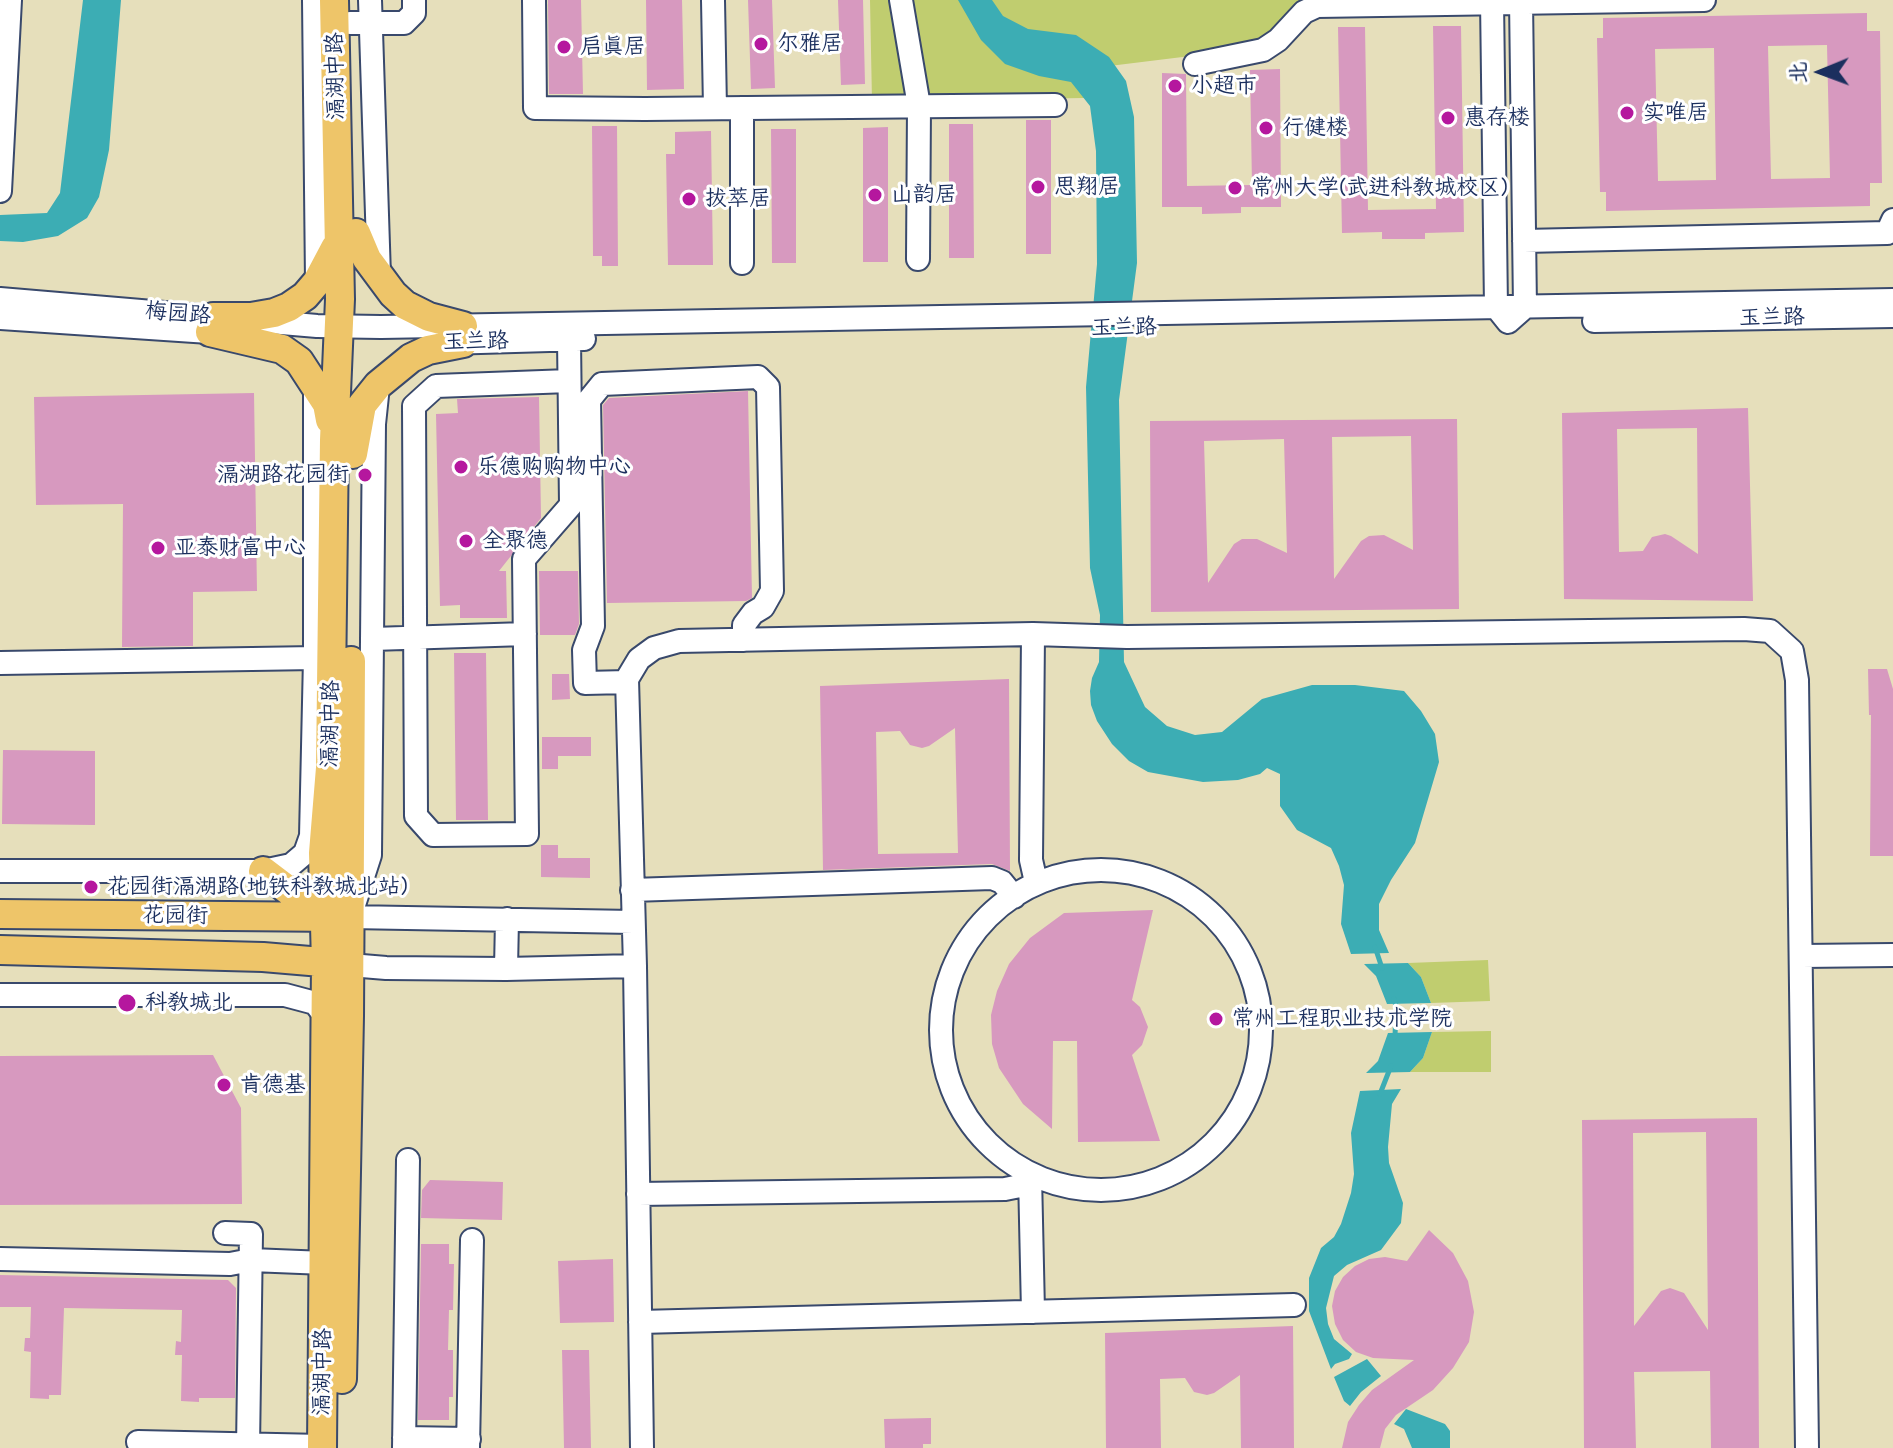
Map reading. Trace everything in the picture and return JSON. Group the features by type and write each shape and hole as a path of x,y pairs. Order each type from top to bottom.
{"main road":[{"name":"滆湖中路","path":"328,1447 338,918 323,853 330,768 344,447 351,12"},
{"path":"212,324 274,313 305,296 347,232 379,277 405,305 463,335"},
{"path":"212,324 282,349 299,361 327,404 344,447"},
{"path":"344,447 362,405 378,385 420,354 463,335"},
{"path":"263,871 338,918"},
{"name":"花园街","path":"0,914 338,918"},
{"name":"花园街","path":"2,953 263,957 338,963"},
{"name":"滆湖中路","path":"328,1447 325,1016 338,963"}],"street":[{"path":"0,191 10,0"},
{"path":"314,0 317,282"},
{"path":"351,12 370,0"},
{"path":"351,12 404,23 414,13 414,0"},
{"path":"534,0 535,108 1055,105"},
{"path":"713,0 715,108"},
{"path":"901,0 919,106 918,259"},
{"path":"1195,64 1263,50 1278,40 1304,12 1317,6 1704,0"},
{"path":"1492,1 1510,312"},
{"path":"1510,312 1524,241 1521,1"},
{"path":"351,12 379,277"},
{"path":"742,108 742,263"},
{"path":"1524,241 1887,233 1893,220"},
{"name":"梅园路","path":"0,299 212,324 347,334"},
{"name":"玉兰路","path":"463,335 1510,312 1893,300"},
{"name":"玉兰路","path":"1510,312 1893,316"},
{"name":"梅园路","path":"0,318 212,324"},
{"name":"玉兰路","path":"347,334 569,339 1084,322"},
{"path":"569,339 571,505 524,559 527,834 433,835 416,816 414,406 436,386 569,381"},
{"path":"627,682 585,683 584,650 593,626 589,400 602,384 758,377 768,387 772,591 763,607 753,613 744,625 744,640"},
{"path":"0,871 263,871 291,865 305,853 311,836 315,658 316,398 313,379"},
{"path":"378,385 374,424 370,855 338,918 633,922"},
{"path":"642,1448 635,966 627,682 639,659 654,648 679,641 1033,634 1127,637 1744,629 1770,631 1792,651 1797,680 1807,1448"},
{"path":"373,639 525,634"},
{"path":"1033,634 1031,860 1036,882"},
{"path":"0,663 315,658"},
{"path":"1087,869 1139,873 1188,894 1227,929 1253,975 1262,1028 1255,1081 1229,1129 1190,1166 1141,1188 1087,1192 1030,1175 990,1148 958,1105 942,1055 943,1002 960,952 992,911 1036,882 1087,869"},
{"path":"632,890 992,878 1002,882 1014,897"},
{"path":"506,969 507,919"},
{"path":"1802,956 1893,955"},
{"path":"338,963 386,968 635,966"},
{"path":"0,995 285,995 315,1003 325,1016"},
{"path":"408,1160 404,1443 468,1444 472,1240"},
{"path":"638,1194 1005,1189 1020,1186 1030,1175"},
{"path":"1030,1175 1033,1312"},
{"path":"225,1233 251,1234 248,1446"},
{"path":"0,1249 230,1264 251,1260 325,1263"},
{"path":"0,1259 99,1256"},
{"path":"640,1322 1294,1305"},
{"path":"138,1442 328,1447"}],"green space":[{"path":"870,0 1305,0 1268,38 1215,53 1085,69 1085,98 872,101"},
{"path":"1488,960 1490,1001 1431,1003 1421,977 1408,963"},
{"path":"1491,1031 1491,1072 1410,1072 1423,1058 1432,1032"}],"water":[{"path":"83,0 121,0 109,150 99,197 87,218 58,236 23,242 0,241 0,215 47,213 60,193"},
{"path":"958,0 992,0 1003,16 1028,29 1076,35 1109,57 1126,81 1134,117 1137,263 1119,400 1124,662 1145,707 1167,726 1195,735 1222,732 1262,699 1312,685 1355,685 1404,691 1435,734 1439,762 1415,843 1379,904 1379,930 1389,953 1351,954 1341,924 1344,885 1339,866 1331,848 1297,830 1280,806 1280,774 1267,768 1260,774 1238,780 1203,782 1148,772 1129,761 1112,744 1097,721 1090,691 1099,662 1100,615 1090,568 1086,387 1097,264 1096,151 1090,106 1071,82 1039,76 1005,64 981,40"},
{"path":"1408,963 1421,977 1431,1003 1387,1004 1376,976 1364,964"},
{"path":"1432,1032 1423,1058 1410,1072 1366,1073 1378,1061 1388,1033"},
{"path":"1401,1089 1392,1104 1388,1147 1389,1163 1403,1203 1401,1223 1381,1250 1347,1265 1334,1276 1326,1308 1328,1324 1334,1339 1352,1354 1331,1369 1309,1311 1309,1278 1321,1248 1334,1237 1341,1224 1351,1193 1354,1174 1351,1133 1360,1091"},
{"path":"1367,1359 1381,1376 1361,1392 1350,1406 1344,1401 1334,1377"},
{"path":"1406,1409 1445,1424 1450,1431 1450,1448 1412,1448 1404,1429 1394,1424"}],"building":[{"name":"启真居","path":"548,0 581,0 583,94 549,94"},
{"name":"启真居","path":"646,0 682,0 684,89 647,90"},
{"name":"尔雅居","path":"748,0 772,0 775,88 751,89"},
{"name":"尔雅居","path":"838,0 863,0 865,84 841,85"},
{"name":"实唯居","path":"1867,13 1867,31 1880,31 1882,183 1870,183 1870,206 1606,211 1606,192 1600,192 1597,38 1603,38 1603,18","holes":["1827,45 1830,178 1771,179 1768,46","1714,48 1716,180 1658,181 1655,49"]},
{"path":"1433,26 1461,26 1464,232 1425,233 1425,239 1382,239 1382,232 1342,233 1338,27 1365,27 1368,210 1436,209"},
{"path":"1280,69 1281,207 1241,207 1241,213 1202,214 1202,207 1162,207 1162,73 1186,74 1187,186 1252,185 1250,70"},
{"name":"思翔居","path":"1026,120 1051,120 1051,254 1026,254"},
{"path":"949,124 973,124 974,258 949,258"},
{"path":"592,126 617,126 618,266 602,266 602,256 593,256"},
{"name":"山韵居","path":"888,127 888,262 863,262 863,128"},
{"path":"771,129 796,129 796,263 772,263"},
{"name":"拔萃居","path":"711,131 713,265 668,265 666,154 675,154 675,132"},
{"path":"748,391 752,598 746,601 607,603 603,405 609,398"},
{"path":"254,393 257,591 193,592 193,646 122,647 123,504 36,505 34,397"},
{"path":"539,397 541,518 499,571 506,571 507,618 460,618 460,605 440,606 436,414 458,413 457,399"},
{"path":"1748,408 1753,601 1564,599 1562,413","holes":["1697,428 1698,554 1665,534 1652,537 1643,551 1619,552 1617,429"]},
{"path":"1457,419 1459,609 1151,612 1150,421","holes":["1411,436 1413,550 1384,535 1369,536 1361,541 1334,579 1332,437","1284,439 1287,553 1257,539 1242,539 1234,544 1208,583 1204,441"]},
{"path":"539,571 578,571 579,624 575,635 540,635"},
{"path":"454,653 486,653 488,820 456,820"},
{"path":"1868,669 1887,669 1893,689 1893,856 1870,856 1871,715"},
{"path":"552,674 569,674 570,699 552,700"},
{"path":"1009,679 1010,871 992,864 823,870 820,686","holes":["955,728 958,853 878,854 876,732 900,731 910,745 922,748"]},
{"path":"542,737 591,737 591,756 558,756 558,769 542,769"},
{"path":"3,750 95,751 95,825 2,824"},
{"path":"541,845 558,845 558,858 590,858 590,878 541,877"},
{"path":"1153,910 1132,1000 1140,1007 1148,1027 1142,1045 1132,1055 1160,1141 1078,1142 1077,1041 1053,1041 1052,1129 1023,1104 999,1068 992,1044 991,1015 997,991 1009,964 1030,938 1064,913"},
{"path":"213,1055 241,1108 242,1204 0,1205 0,1056"},
{"path":"1757,1118 1759,1448 1711,1448 1710,1371 1634,1372 1636,1448 1584,1448 1582,1120","holes":["1706,1132 1708,1330 1684,1293 1670,1288 1661,1291 1634,1326 1633,1133"]},
{"path":"430,1180 503,1182 502,1220 421,1218 422,1190"},
{"path":"1429,1230 1453,1253 1468,1281 1474,1312 1469,1342 1453,1368 1433,1390 1396,1415 1385,1429 1380,1448 1342,1448 1348,1422 1359,1405 1372,1390 1414,1360 1373,1358 1356,1352 1343,1340 1335,1324 1332,1306 1335,1291 1343,1277 1369,1259 1385,1257 1407,1261"},
{"path":"421,1244 449,1244 449,1264 454,1264 453,1310 449,1310 448,1350 453,1350 453,1397 449,1397 449,1420 418,1420"},
{"path":"613,1259 614,1322 560,1323 558,1261"},
{"path":"0,1275 228,1280 236,1288 235,1398 181,1401 182,1355 175,1355 176,1341 181,1342 182,1310 64,1308 61,1395 49,1395 49,1399 30,1398 31,1352 24,1351 25,1338 30,1338 31,1307 0,1307"},
{"path":"1293,1326 1294,1448 1241,1448 1240,1375 1207,1395 1194,1392 1185,1378 1160,1379 1161,1448 1106,1448 1105,1333"},
{"path":"562,1350 589,1350 591,1448 564,1448"},
{"path":"931,1418 931,1444 923,1444 923,1448 885,1448 884,1419"}],"waterway":[{"path":"1375,947 1382,968"},
{"path":"1394,999 1395,1037"},
{"path":"1380,1094 1391,1066"}],"place":[{"name":"尔雅居","path":"761,44"},
{"name":"启真居","path":"564,47"},
{"name":"小超市","path":"1175,86"},
{"name":"实唯居","path":"1627,113"},
{"name":"惠存楼","path":"1448,118"},
{"name":"行健楼","path":"1266,128"},
{"name":"思翔居","path":"1038,187"},
{"name":"常州大学(武进科教城校区)","path":"1235,188"},
{"name":"山韵居","path":"875,195"},
{"name":"拔萃居","path":"689,199"},
{"name":"乐德购购物中心","path":"461,467"},
{"name":"滆湖路花园街","path":"365,475"},
{"name":"全聚德","path":"466,541"},
{"name":"亚泰财富中心","path":"158,548"},
{"name":"花园街滆湖路(地铁科教城北站)","path":"91,887"},
{"name":"科教城北","path":"127,1003"},
{"name":"常州工程职业技术学院","path":"1216,1019"},
{"name":"肯德基","path":"224,1085"}]}
